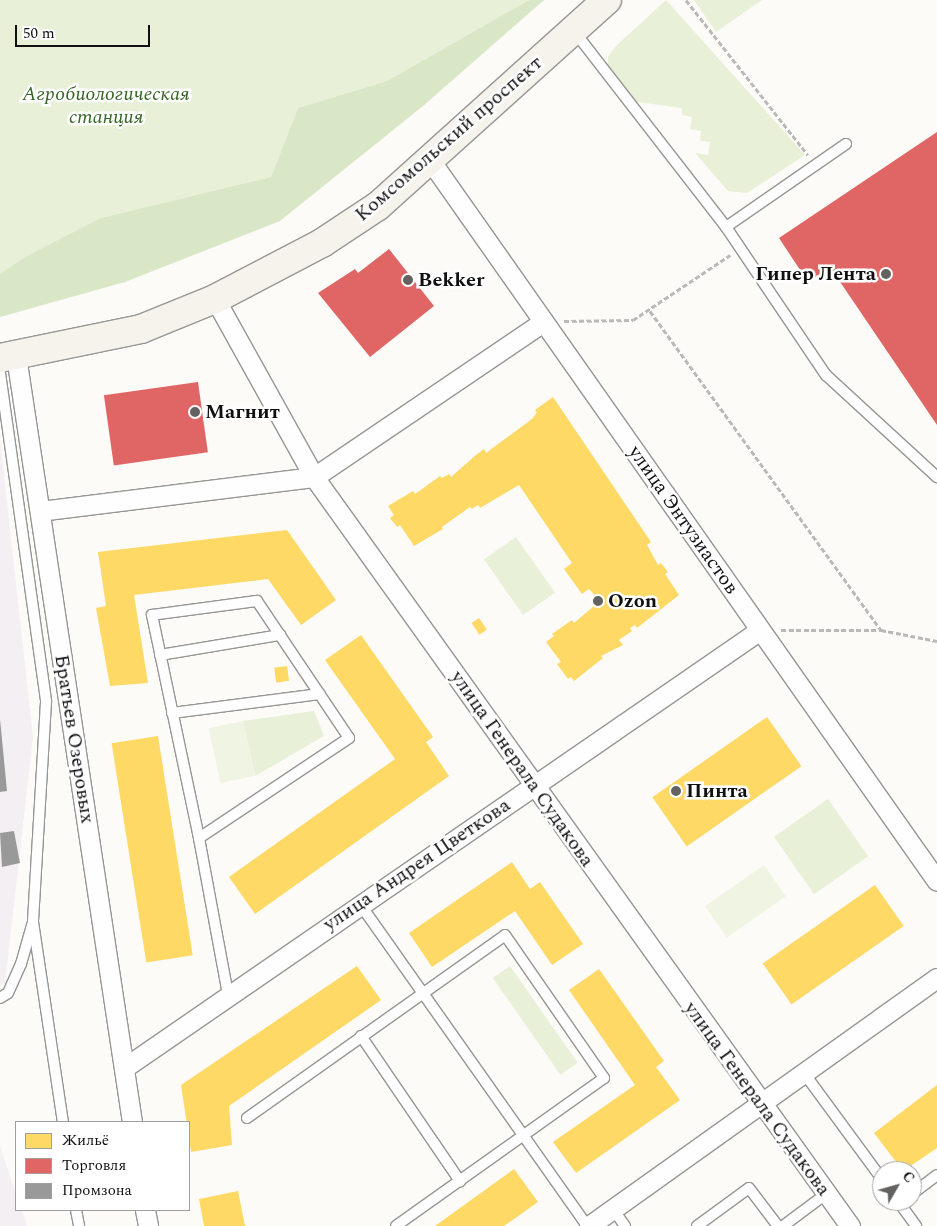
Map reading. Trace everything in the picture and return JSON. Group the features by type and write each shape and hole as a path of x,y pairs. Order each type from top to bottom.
{"street":[{"name":"Комсомольский проспект","path":"5,362 141,328 215,299 322,243 378,206 607,0"},
{"name":"улица Энтузиастов","path":"430,160 937,881"},
{"name":"улица Генерала Судакова","path":"215,299 314,477 760,1104 850,1226"},
{"path":"40,511 314,477 544,322"},
{"name":"Братьев Озеровых","path":"5,362 40,511 132,1121"},
{"name":"улица Андрея Цветкова","path":"124,1068 228,994 760,630"},
{"path":"588,1226 937,978"},
{"path":"145,1211 148,1226"}],"lane":[{"path":"574,30 726,227 826,375 937,477"},
{"path":"726,227 846,144"},
{"path":"5,362 46,702 33,922 63,1121"},
{"path":"199,838 349,738 257,601 152,615 199,838 228,994"},
{"path":"160,655 280,635"},
{"path":"172,713 320,694"},
{"path":"360,904 521,1137 588,1226"},
{"path":"0,998 8,993 21,964 33,922"},
{"path":"247,1118 505,935 604,1078 396,1226"},
{"path":"361,1036 460,1181"},
{"path":"804,1073 872,1165"},
{"path":"922,1186 937,1175"},
{"path":"697,1226 749,1188 778,1226"},
{"path":"783,1226 826,1194"},
{"path":"613,1209 625,1226"},
{"path":"76,1211 79,1226"},
{"path":"906,1211 916,1226"}],"path":[{"path":"686,0 815,164"},
{"path":"544,322 633,320 650,311 741,248"},
{"path":"650,311 881,630"},
{"path":"760,630 881,630 937,641"}],"shaded area":[{"path":"0,439 33,737 5,983 0,986"},
{"path":"0,1146 15,1191 15,1211 22,1211 27,1226 0,1226"}],"green space":[{"name":"Агробиологическая станция","path":"0,0 529,0 387,81 298,108 271,177 101,218 0,274"},
{"path":"529,0 544,0 423,106 280,221 125,282 0,317 0,274 25,257 101,218 271,177 298,108 387,81"},
{"path":"666,0 805,155 747,193 728,191 695,153 708,155 710,142 700,141 701,131 690,129 692,117 682,115 682,108 630,101 608,68 608,57 616,46"},
{"path":"694,0 762,0 716,32"},
{"path":"516,537 555,593 523,615 484,559"},
{"path":"314,711 324,736 255,776 243,721"},
{"path":"243,721 255,776 220,783 209,728"},
{"path":"828,799 868,856 814,894 774,837"},
{"path":"764,865 786,896 727,937 705,906"},
{"path":"510,966 578,1063 560,1075 493,978"}],"building: Жильё":[{"path":"553,397 651,542 647,545 658,565 661,563 668,572 665,574 679,595 637,628 635,625 630,628 632,631 619,640 623,645 601,656 603,658 574,681 571,677 568,679 557,664 561,662 546,642 554,636 552,634 572,620 574,623 600,601 589,589 582,594 564,569 572,563 519,485 480,508 478,505 472,509 470,507 442,527 443,529 414,546 400,525 397,527 390,518 394,515 388,506 413,491 415,494 440,476 442,478 449,474 451,477 484,449 486,453 532,419 537,412 535,410"},
{"path":"287,530 336,600 301,625 268,579 134,595 148,683 110,686 96,608 106,606 98,552"},
{"path":"479,618 487,630 479,635 472,623"},
{"path":"361,635 433,737 426,742 449,776 255,914 229,877 395,759 325,660"},
{"path":"287,666 289,681 276,683 274,668"},
{"path":"767,717 801,766 687,846 652,797"},
{"path":"158,736 193,955 146,963 112,743"},
{"path":"512,862 530,889 540,882 583,944 552,965 515,911 432,967 409,933"},
{"path":"875,885 904,926 791,1005 763,964"},
{"path":"357,966 381,1000 229,1106 232,1145 191,1152 190,1121 186,1121 181,1085"},
{"path":"599,969 664,1061 656,1067 680,1100 576,1173 553,1142 635,1085 569,990"},
{"path":"937,1085 937,1148 918,1161 895,1161 874,1133"},
{"path":"514,1169 538,1202 504,1226 435,1226"},
{"path":"238,1191 245,1226 204,1226 199,1199"}],"building: Торговля":[{"name":"Гипер Лента","path":"937,132 937,425 830,267 808,282 779,238"},
{"path":"389,249 434,306 370,357 318,293 355,269 358,273"},
{"path":"198,382 208,452 114,466 104,395"}],"building: Промзона":[{"path":"0,719 7,791 0,792"},
{"path":"14,831 20,863 2,867 0,833"}],"place":[{"name":"Гипер Лента","path":"886,274"},
{"name":"Bekker","path":"408,280"},
{"name":"Магнит","path":"195,412"},
{"name":"Ozon","path":"598,601"},
{"name":"Пинта","path":"676,791"}]}
